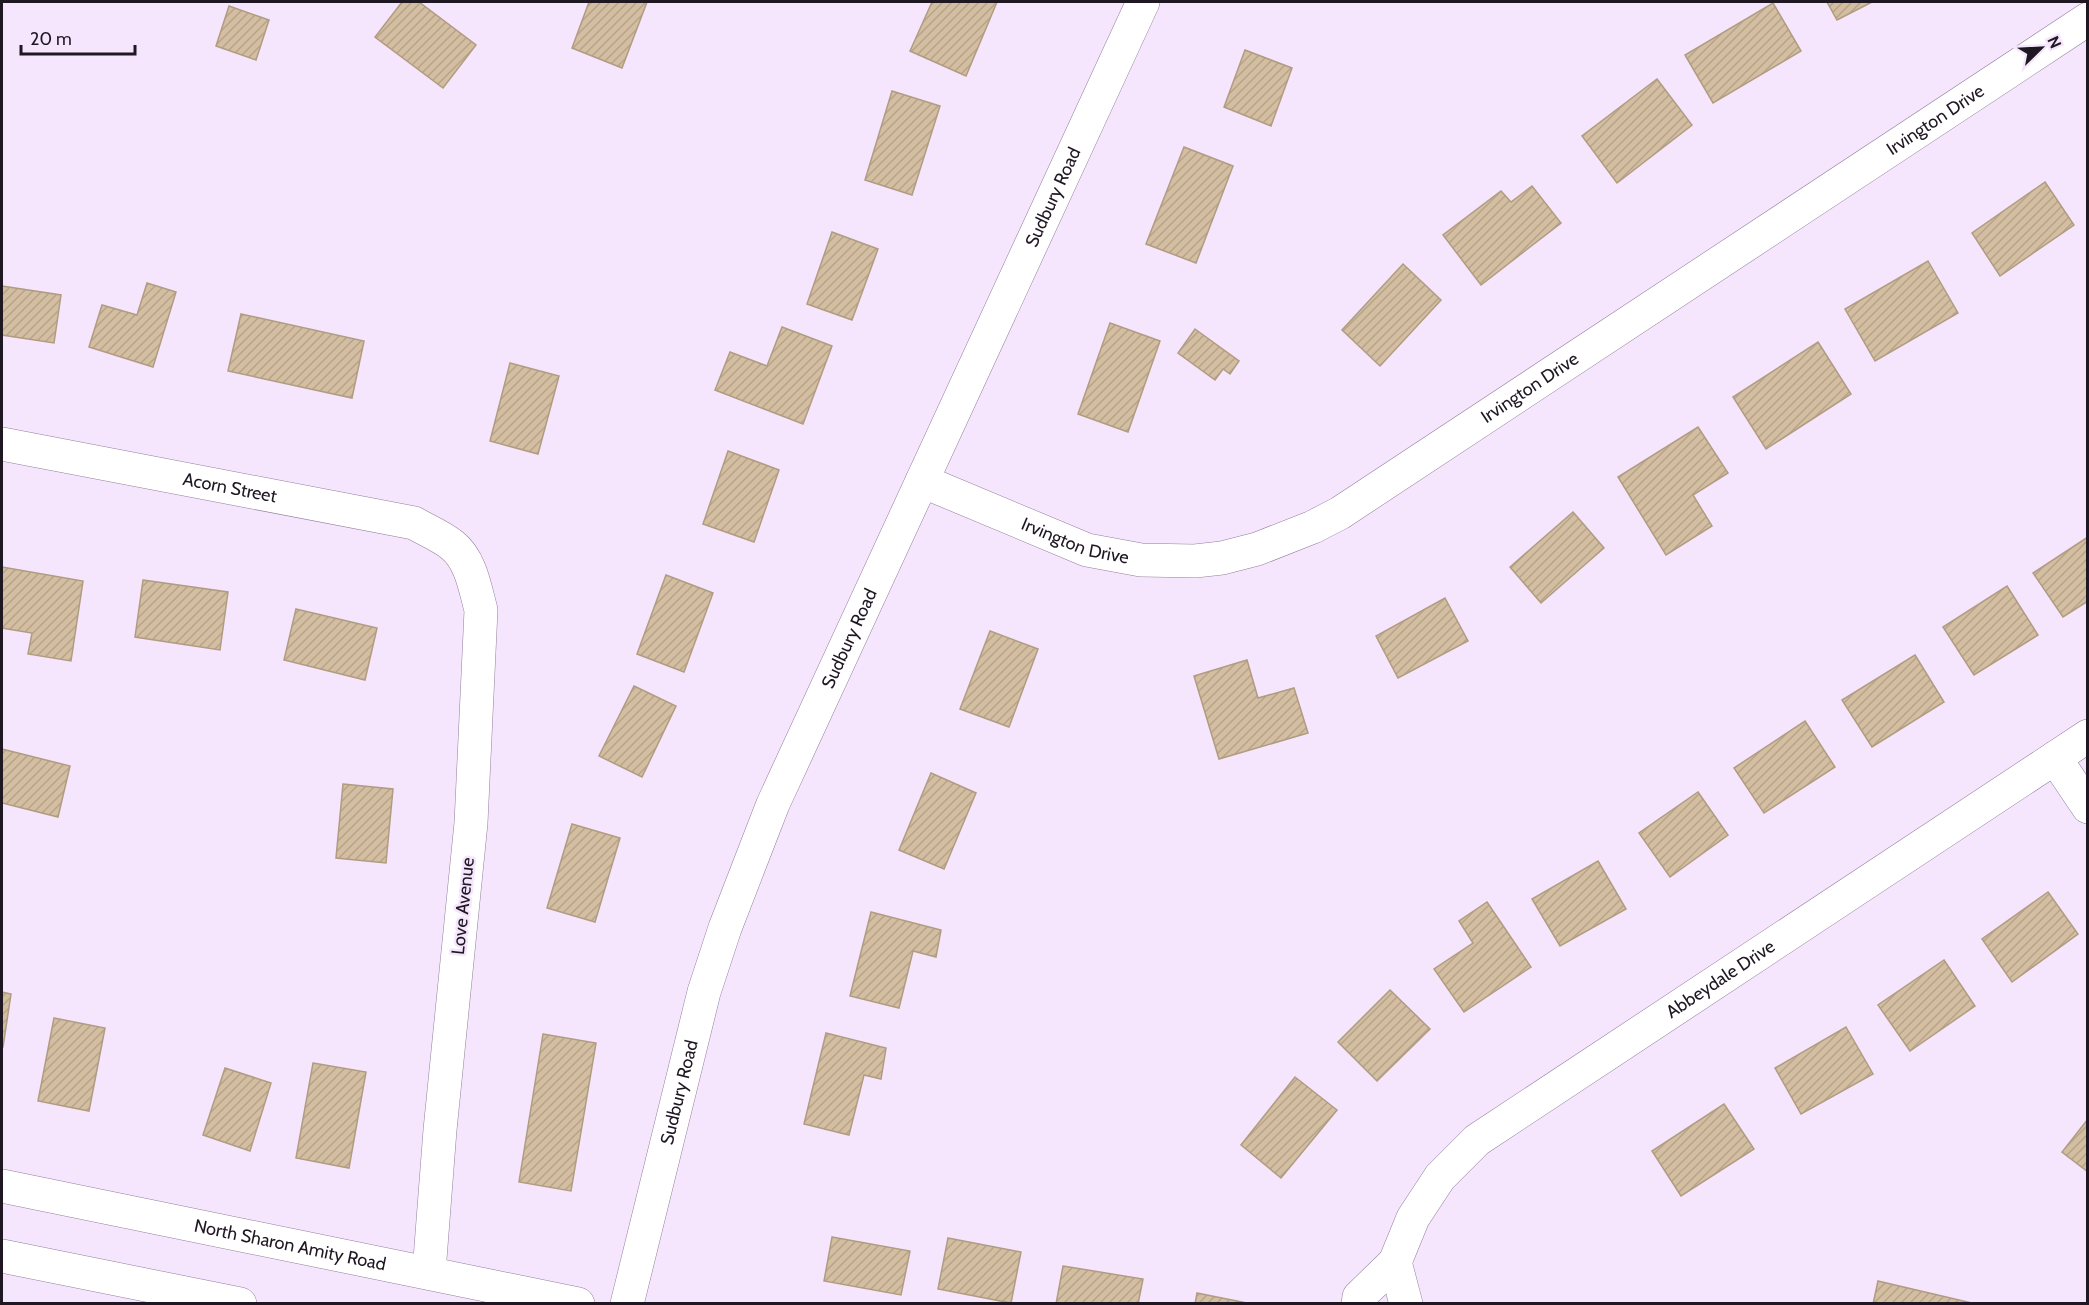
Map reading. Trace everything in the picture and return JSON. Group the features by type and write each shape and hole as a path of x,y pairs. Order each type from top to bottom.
{"street":[{"name":"Sudbury Road","path":"627,1304 698,1015 724,928 773,804 1143,2"},
{"name":"Irvington Drive","path":"922,481 1087,550 1141,560 1195,561 1222,558 1257,549 1313,527 1340,513 2088,19"},
{"name":"Acorn Street","path":"2,444 414,523 453,546"},
{"name":"Love Avenue","path":"429,1272 440,1130 471,823 481,610 472,576 464,560 453,546"},
{"name":"Abbeydale Drive","path":"1358,1304 1359,1297 1395,1262 1413,1218 1440,1177 1477,1140 2088,736"},
{"path":"2055,758 2088,807"},
{"name":"North Sharon Amity Road","path":"2,1186 578,1304"},
{"path":"2,1256 240,1304"},
{"path":"1395,1262 1406,1304"}],"building":[{"path":"402,2 419,2 476,45 443,88 375,37"},
{"path":"589,2 647,2 622,68 572,48"},
{"path":"932,2 997,2 966,76 910,51"},
{"path":"1827,2 1872,2 1837,20"},
{"path":"1773,3 1801,51 1713,103 1685,55"},
{"path":"229,6 269,20 256,60 216,46"},
{"path":"1245,50 1292,68 1271,126 1224,107"},
{"path":"1657,79 1692,125 1617,183 1582,136"},
{"path":"892,91 940,106 912,195 865,180"},
{"path":"1184,147 1233,166 1196,263 1146,244"},
{"path":"2045,182 2074,225 2000,276 1972,233"},
{"path":"1532,186 1561,223 1481,285 1443,235 1501,191 1511,202"},
{"path":"832,232 878,249 852,320 807,304"},
{"path":"1928,261 1958,313 1875,361 1845,309"},
{"path":"1403,264 1441,300 1380,366 1342,330"},
{"path":"147,283 176,292 153,367 89,347 102,305 137,315"},
{"path":"2,286 61,295 54,343 2,335"},
{"path":"241,314 364,341 352,398 228,371"},
{"path":"1110,323 1160,341 1128,432 1078,414"},
{"path":"782,327 832,346 803,424 715,390 730,352 767,366"},
{"path":"1195,329 1239,361 1230,374 1223,369 1215,380 1178,353"},
{"path":"1818,342 1851,394 1766,449 1733,397"},
{"path":"510,363 559,376 538,454 490,441"},
{"path":"1698,427 1728,473 1693,495 1712,526 1666,555 1618,477"},
{"path":"728,451 779,470 754,542 703,524"},
{"path":"1573,512 1604,548 1541,603 1510,567"},
{"path":"2088,537 2088,601 2063,617 2033,573"},
{"path":"2,567 83,581 71,661 28,654 32,633 2,628"},
{"path":"666,575 713,593 684,672 637,654"},
{"path":"143,580 228,592 220,650 135,637"},
{"path":"2007,586 2038,635 1974,675 1943,627"},
{"path":"1445,598 1468,641 1398,678 1376,636"},
{"path":"296,609 377,628 365,680 284,660"},
{"path":"990,631 1038,649 1009,727 960,709"},
{"path":"1915,655 1944,702 1872,747 1842,700"},
{"path":"1247,660 1258,698 1294,688 1308,733 1219,759 1194,676"},
{"path":"634,686 676,706 642,777 599,756"},
{"path":"1805,721 1835,767 1764,813 1734,768"},
{"path":"2,749 70,766 58,817 2,803"},
{"path":"931,773 976,793 944,869 899,850"},
{"path":"343,784 393,789 386,863 336,858"},
{"path":"1698,792 1728,835 1670,877 1639,833"},
{"path":"572,824 620,838 595,922 547,908"},
{"path":"1598,861 1626,909 1560,946 1532,899"},
{"path":"2048,892 2078,934 2012,982 1982,939"},
{"path":"1487,902 1531,967 1464,1012 1434,969 1473,943 1459,921"},
{"path":"871,912 941,930 936,957 913,951 899,1008 850,996"},
{"path":"1944,960 1975,1006 1910,1051 1878,1005"},
{"path":"1390,990 1430,1029 1377,1081 1338,1042"},
{"path":"2,992 11,994 3,1047 2,1047"},
{"path":"54,1018 105,1028 89,1111 38,1101"},
{"path":"1846,1027 1873,1074 1801,1114 1775,1068"},
{"path":"826,1033 886,1048 881,1079 864,1075 849,1135 804,1124"},
{"path":"543,1034 596,1043 571,1191 519,1182"},
{"path":"313,1063 366,1072 349,1168 296,1158"},
{"path":"225,1068 271,1083 250,1151 203,1135"},
{"path":"1295,1077 1337,1110 1281,1178 1241,1145"},
{"path":"1724,1104 1754,1149 1681,1196 1652,1151"},
{"path":"2088,1119 2088,1172 2062,1152"},
{"path":"832,1237 910,1251 901,1295 824,1281"},
{"path":"948,1238 1021,1252 1011,1303 938,1289"},
{"path":"1063,1266 1143,1279 1138,1304 1056,1304"},
{"path":"1878,1281 1976,1304 1873,1304"},
{"path":"1197,1293 1252,1304 1195,1304"}]}
